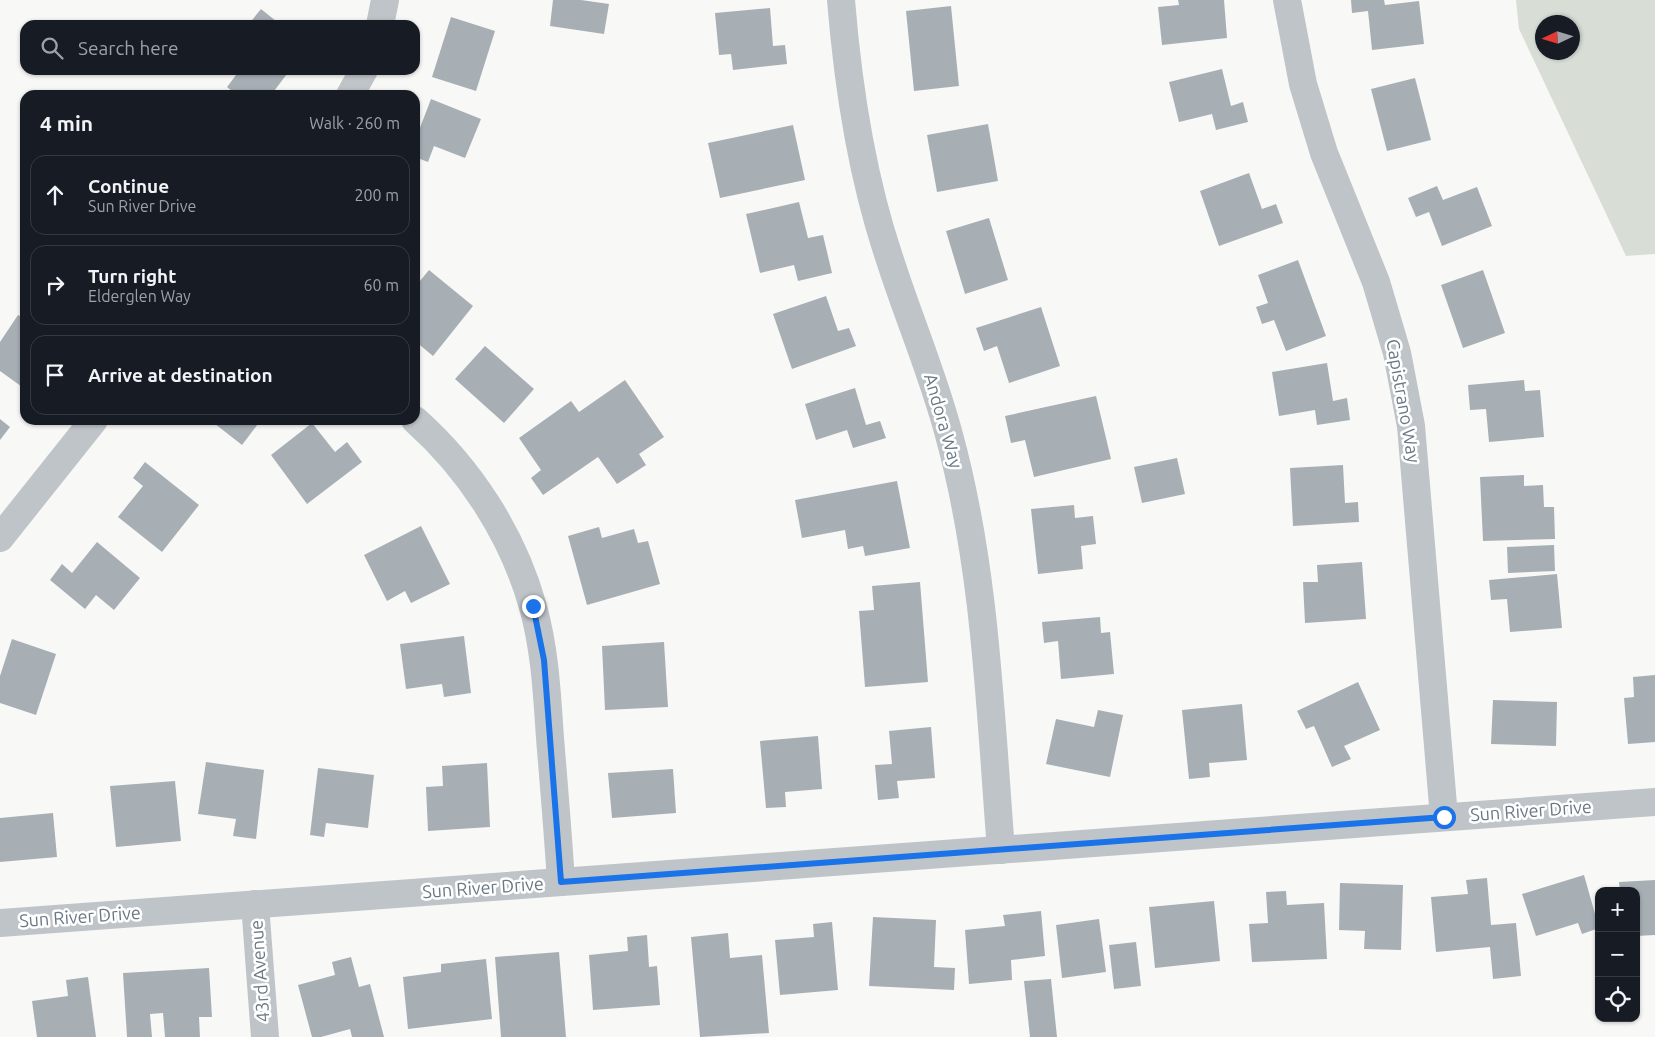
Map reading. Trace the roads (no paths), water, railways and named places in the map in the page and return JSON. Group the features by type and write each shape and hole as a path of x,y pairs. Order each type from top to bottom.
{"street":[{"path":"381,20 385,0"},
{"name":"Andora Way","path":"841,0 854,112 870,193 889,257 925,357 949,434 968,514 981,594 1001,850"},
{"name":"Capistrano Way","path":"1287,0 1303,84 1324,153 1376,282 1397,353 1411,426 1444,817"},
{"path":"353,90 361,75"},
{"path":"420,424 435,438 475,486 501,528 519,567 533,606 544,660 561,882"},
{"path":"0,538 90,425"},
{"name":"Sun River Drive","path":"0,923 1655,802"},
{"name":"43rd Avenue","path":"255,904 265,1037"}]}
